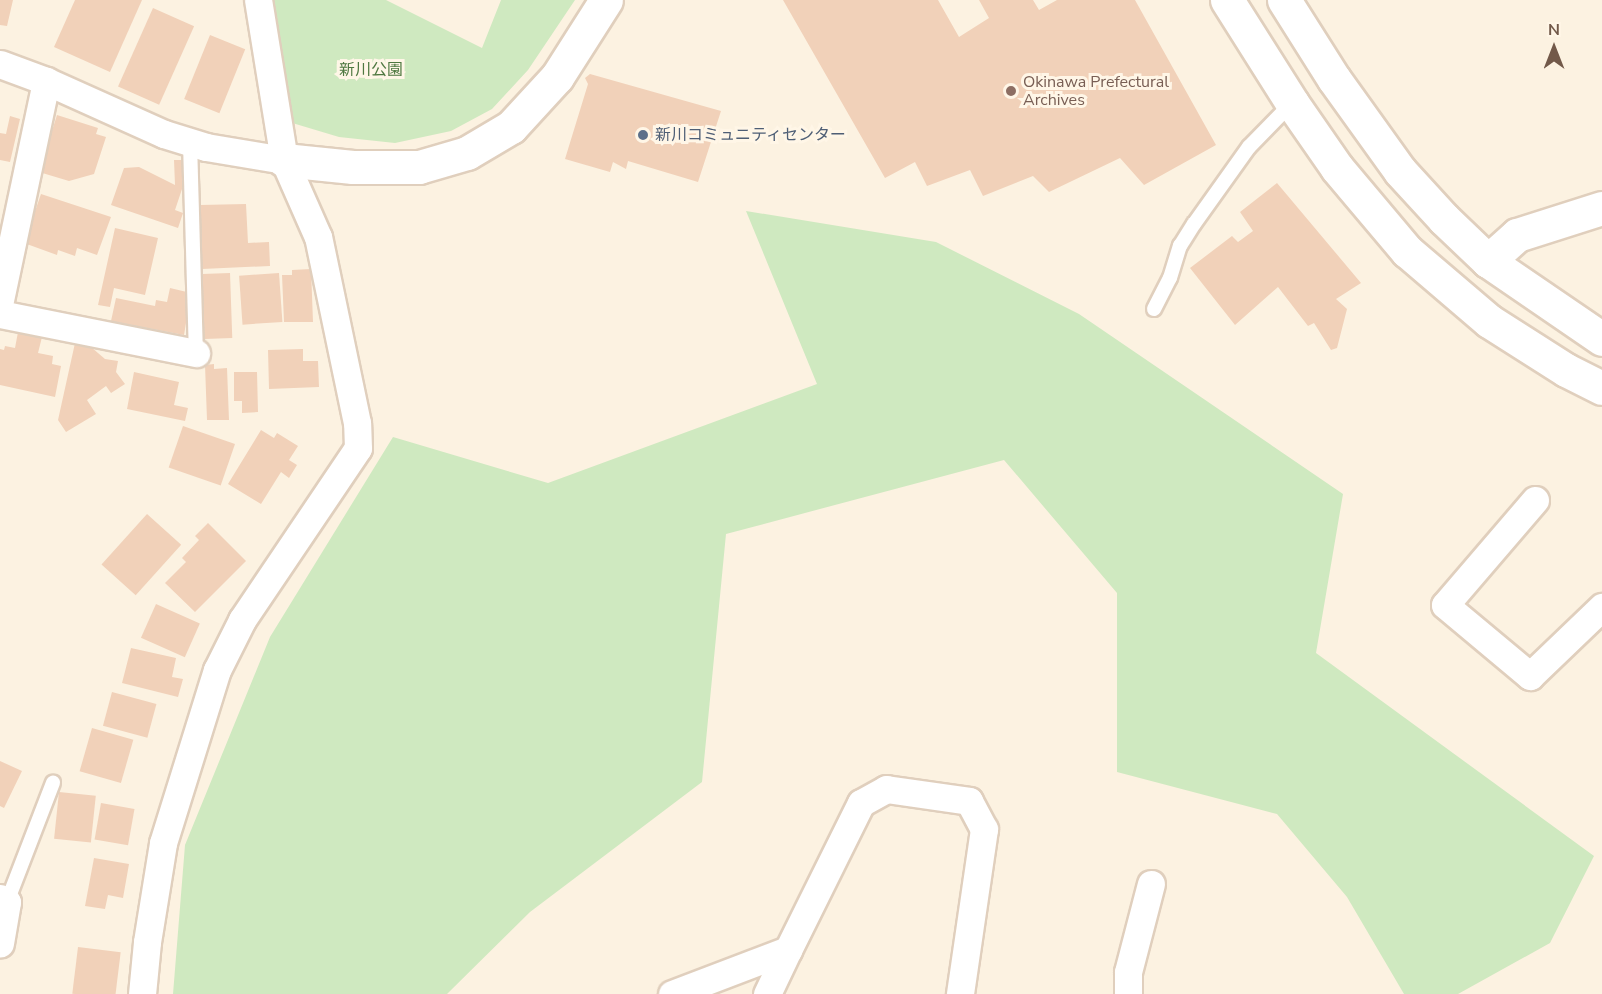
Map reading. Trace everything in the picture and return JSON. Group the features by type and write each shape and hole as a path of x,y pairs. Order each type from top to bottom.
{"main road":[{"path":"284,159 353,167 419,167 467,153 511,127 557,77 606,0"},
{"path":"1227,0 1292,103 1337,168 1407,251 1489,321 1566,370 1602,388"},
{"path":"1284,0 1334,79 1400,171 1488,261 1598,337"},
{"path":"1488,261 1517,236 1602,208"}],"street":[{"path":"142,994 147,942 163,843 217,670 242,620 358,448 357,423 318,237 284,159 258,0"},
{"path":"0,64 46,81 164,134 241,154 284,159"},
{"path":"0,300 46,81"},
{"path":"0,314 196,353"},
{"path":"1535,500 1445,605 1530,676 1602,607"},
{"path":"767,994 861,803 886,789 969,801 984,829 960,994"},
{"path":"1128,994 1128,972 1151,884"},
{"path":"0,943 3,900"},
{"path":"672,994 788,950"}],"lane":[{"path":"1154,309 1170,278 1180,246 1194,224 1248,147 1292,103"},
{"path":"190,142 196,353"},
{"path":"3,900 53,783"}],"green space":[{"name":"新川公園","path":"269,0 386,0 482,48 501,0 575,0 528,70 492,109 451,131 395,143 339,137 289,122"},
{"path":"746,211 936,242 1079,314 1343,494 1316,653 1594,856 1550,943 1458,994 1404,994 1347,897 1277,814 1117,772 1117,593 1004,460 726,534 702,782 530,912 447,994 173,994 185,845 270,637 393,437 548,483 817,384"}],"building":[{"path":"0,0 13,0 7,26 0,25"},
{"path":"75,0 142,0 110,72 54,47"},
{"name":"Okinawa Prefectural Archives","path":"783,0 938,0 959,37 989,18 979,0 1033,0 1039,10 1057,0 1135,0 1216,145 1144,185 1120,158 1049,192 1033,176 983,196 970,170 927,186 915,162 885,178"},
{"path":"153,8 194,26 159,105 118,87"},
{"path":"210,35 245,49 219,113 184,99"},
{"name":"新川コミュニティセンター","path":"590,74 721,111 698,182 628,161 626,169 613,162 610,172 565,159 588,84 585,78"},
{"path":"57,115 98,128 96,134 106,137 94,174 69,181 39,172"},
{"path":"10,116 20,119 10,162 0,160 0,133 6,134"},
{"path":"174,160 183,160 183,186 175,210 183,213 178,228 111,205 124,168 139,167 175,185"},
{"path":"1277,183 1361,283 1336,299 1347,309 1337,348 1331,350 1314,323 1308,326 1278,287 1235,325 1190,268 1232,236 1238,242 1253,231 1240,212"},
{"path":"41,194 111,217 97,255 77,248 75,256 58,250 57,255 24,243"},
{"path":"246,204 248,243 269,242 270,266 202,269 200,205"},
{"path":"115,228 158,238 145,295 114,288 110,307 98,305"},
{"path":"311,269 313,322 284,322 282,275 292,275 292,270"},
{"path":"230,273 232,338 204,339 202,274"},
{"path":"279,273 282,322 243,325 239,276"},
{"path":"170,288 191,293 184,335 111,321 116,298 155,306 156,300 167,302"},
{"path":"18,332 42,337 38,353 53,356 52,364 61,366 55,397 0,385 0,349 4,350 5,346 15,348"},
{"path":"75,343 91,347 105,359 118,361 116,372 125,384 111,393 106,386 87,400 96,414 66,432 58,420"},
{"path":"303,349 303,361 318,361 319,387 269,389 268,350"},
{"path":"214,364 214,369 227,368 229,420 207,420 205,365"},
{"path":"134,372 179,382 174,405 188,408 185,421 127,409"},
{"path":"234,372 257,372 258,412 242,413 242,401 234,401"},
{"path":"183,426 235,444 221,486 169,468"},
{"path":"261,430 274,438 277,433 298,446 289,460 297,465 289,478 281,472 261,504 228,484"},
{"path":"147,514 181,545 136,595 101,565"},
{"path":"208,523 246,561 195,612 165,583 186,562 182,558 199,540 195,536"},
{"path":"156,604 200,624 185,657 141,638"},
{"path":"131,648 176,658 172,677 183,679 178,697 122,683"},
{"path":"112,692 156,704 147,738 103,726"},
{"path":"92,728 133,740 121,783 80,771"},
{"path":"0,761 22,771 4,808 0,806"},
{"path":"59,792 96,796 91,843 54,839"},
{"path":"101,803 134,809 128,845 95,839"},
{"path":"94,858 129,864 123,898 108,895 105,909 85,906"},
{"path":"78,947 121,952 116,994 72,994"}],"place":[{"name":"Okinawa Prefectural Archives","path":"1011,91"},
{"name":"新川コミュニティセンター","path":"643,135"}]}
